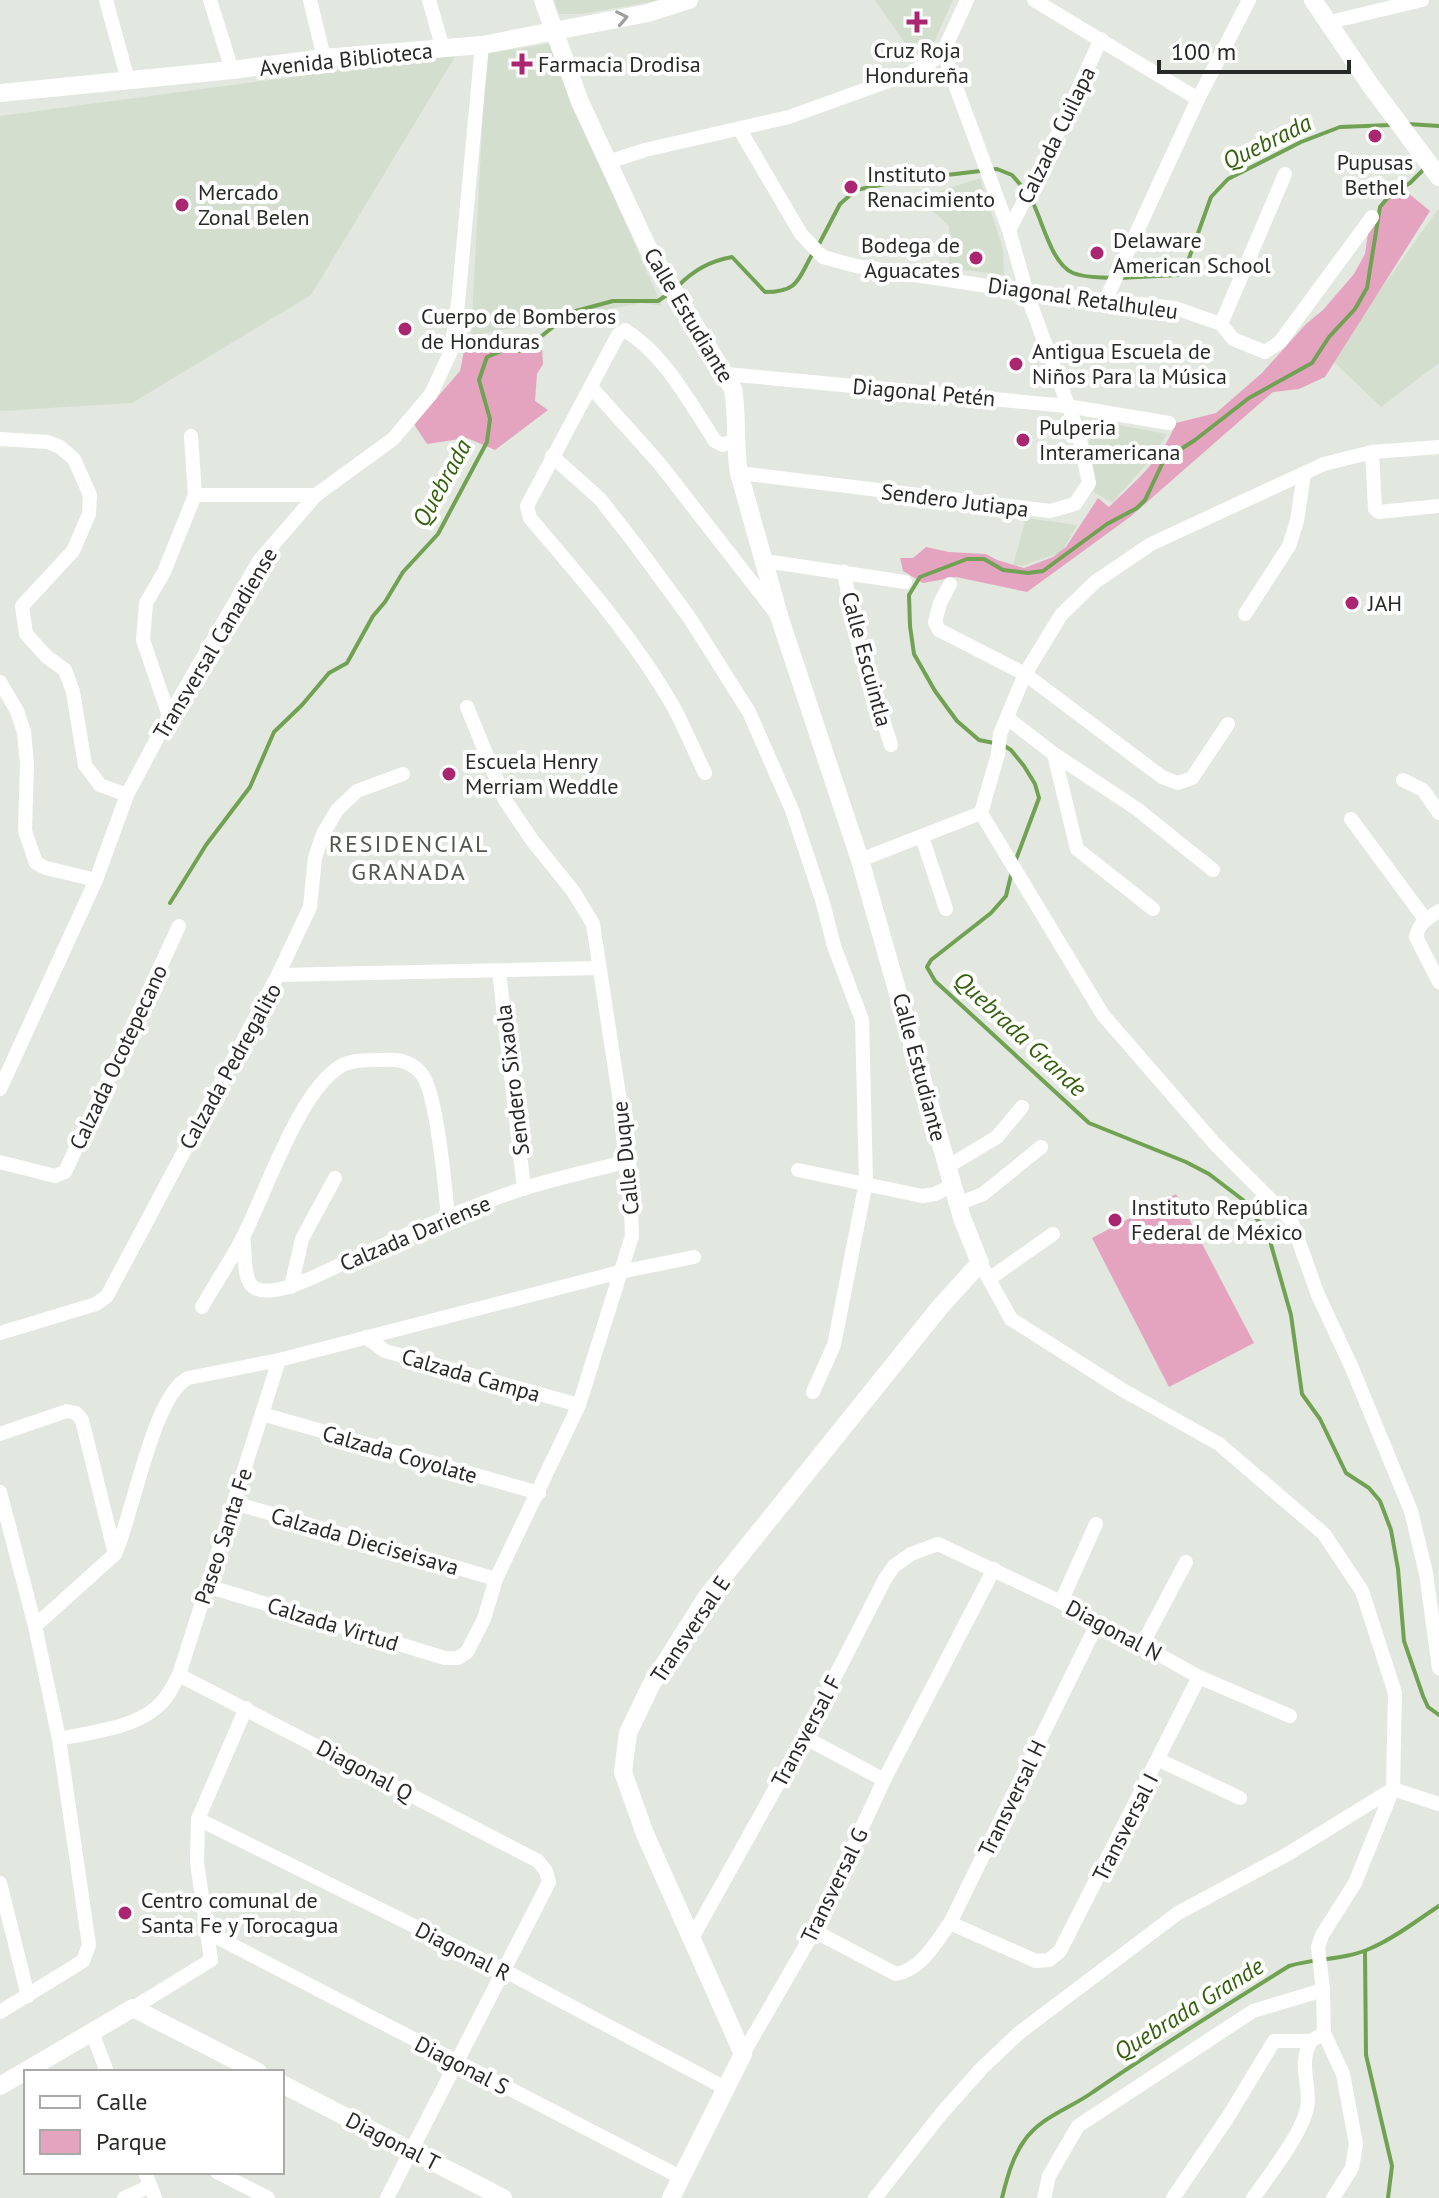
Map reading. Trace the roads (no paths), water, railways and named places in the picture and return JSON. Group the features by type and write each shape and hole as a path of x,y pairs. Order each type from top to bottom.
{"street":[{"path":"106,0 128,80"},
{"path":"210,0 232,70"},
{"path":"310,0 324,58"},
{"path":"429,0 443,49"},
{"name":"Calle Estudiante","path":"543,0 580,102 647,246 733,389 737,407 739,473 780,619 860,860 958,1204 984,1271 1011,1319 1121,1389 1219,1444 1324,1534 1362,1591 1395,1693 1393,1789 1355,1883 1322,1935 1318,1947 1323,1990 1318,2037"},
{"name":"Avenida Biblioteca","path":"0,93 324,58 482,45 648,13 689,0"},
{"path":"608,162 645,150 789,117 911,73 943,52 967,0"},
{"path":"1034,0 1198,99"},
{"path":"1106,299 1198,99 1249,0"},
{"path":"1313,0 1392,121 1438,184"},
{"path":"1330,22 1422,0"},
{"name":"Calzada Cuilapa","path":"1009,230 1047,157 1101,39"},
{"name":"Transversal Canadiense","path":"0,1089 96,880 127,795 259,561 316,495 400,432 431,394 451,351 482,45"},
{"name":"Sendero Jutiapa","path":"739,473 1050,511 1075,504 1089,483 1079,435 1027,292 1009,230 943,52"},
{"name":"Diagonal Retalhuleu","path":"740,130 801,234 823,257 856,266 1027,292 1175,308 1221,324 1233,339 1265,352 1280,342 1372,217"},
{"path":"1221,324 1285,174"},
{"path":"705,773 672,706 640,656 586,584 530,518 527,506 618,335 625,330 647,345 674,378 715,441 723,445 736,439"},
{"name":"Diagonal Petén","path":"726,374 1067,406 1169,423"},
{"path":"591,387 659,463 780,619"},
{"path":"169,716 143,640 146,603 164,572 195,495 191,436"},
{"path":"0,439 48,442 60,447 74,459 90,495 89,514 73,551 22,606 22,617 26,634 47,657 65,670 73,692 85,765 100,785 127,795"},
{"path":"1439,447 1372,452 1324,464 1151,544 1095,582 1061,615 1025,674 1000,734 998,754 981,813 1103,1015 1207,1136 1291,1220 1318,1295 1411,1511 1426,1573 1439,1668"},
{"path":"1372,452 1375,509 1379,512 1439,506"},
{"path":"552,456 600,499 689,617 749,712 792,810 834,946 862,1020 866,1182 834,1345 813,1392"},
{"path":"1245,614 1289,546 1297,521 1304,474"},
{"path":"195,495 316,495"},
{"path":"765,561 905,582"},
{"name":"Calle Escuintla","path":"844,572 856,636 891,745"},
{"path":"950,584 935,622 939,630 1025,674 1162,777 1178,783 1192,778 1228,724"},
{"path":"0,682 17,711 24,732 27,764 25,831 36,863 96,880"},
{"name":"Calle Duque","path":"458,1658 467,1652 484,1619 496,1579 579,1405 632,1236 629,1161 593,924 573,891 505,800 467,707"},
{"path":"1007,718 1054,754 1137,809 1213,870"},
{"path":"1054,754 1077,849 1153,909"},
{"path":"278,975 310,907 315,858 323,834 337,810 357,791 403,774"},
{"path":"1403,780 1423,790 1439,813"},
{"path":"860,860 981,813"},
{"path":"1351,819 1425,919"},
{"path":"922,837 946,909"},
{"path":"1439,911 1425,919 1416,937 1439,982"},
{"name":"Calzada Ocotepecano","path":"0,1162 55,1176 65,1172 179,926"},
{"name":"Calzada Pedregalito","path":"0,1333 96,1304 107,1296 278,975 599,968"},
{"name":"Sendero Sixaola","path":"499,971 524,1189"},
{"path":"202,1307 243,1237 306,1104 341,1066 361,1060 396,1059 409,1062 423,1074 438,1137 448,1216"},
{"path":"798,1170 922,1196 935,1194 950,1176 997,1137 1022,1107"},
{"path":"958,1204 983,1194 1041,1147"},
{"name":"Calzada Dariense","path":"243,1237 245,1277 249,1283 262,1290 291,1287 448,1216 524,1189 629,1161"},
{"path":"291,1287 302,1239 335,1178"},
{"path":"984,1271 1053,1234"},
{"path":"35,1626 115,1554 125,1533 160,1415 180,1382 279,1360 620,1272 694,1257"},
{"name":"Transversal E","path":"743,2054 645,1834 623,1772 628,1733 651,1685 706,1598 940,1307 984,1271"},
{"name":"Calzada Campa","path":"366,1337 385,1351 579,1405"},
{"name":"Paseo Santa Fe","path":"59,1739 134,1721 149,1714 168,1695 179,1675 279,1360"},
{"path":"0,1434 67,1411 76,1413 82,1420 115,1554"},
{"name":"Calzada Coyolate","path":"262,1414 539,1493"},
{"path":"0,1492 35,1626 59,1739 89,1945 83,1961 0,2012"},
{"name":"Calzada Dieciseisava","path":"234,1503 496,1579"},
{"path":"1061,1602 1096,1524"},
{"name":"Transversal F","path":"692,1938 804,1737 885,1579 894,1566 911,1554 938,1544"},
{"name":"Diagonal N","path":"938,1544 1061,1602 1096,1626 1142,1645 1199,1677 1290,1716"},
{"path":"1142,1645 1186,1562"},
{"name":"Transversal G","path":"671,2198 743,2054 814,1931 884,1780 994,1569"},
{"name":"Calzada Virtud","path":"207,1586 445,1658 458,1658"},
{"name":"Transversal H","path":"814,1931 896,1974 918,1965 950,1923 1096,1626"},
{"name":"Diagonal Q","path":"179,1675 538,1861 546,1871 549,1882 505,1971"},
{"name":"Transversal I","path":"950,1923 1036,1961 1049,1960 1060,1951 1199,1677"},
{"path":"211,1960 197,1862 198,1819 246,1708"},
{"path":"804,1737 884,1780"},
{"path":"1159,1760 1240,1798"},
{"path":"875,2198 941,2114 1019,2033 1178,1913 1286,1855 1393,1789 1439,1804"},
{"name":"Diagonal R","path":"198,1819 505,1971 725,2088"},
{"path":"0,1883 28,1996"},
{"name":"Diagonal S","path":"209,1933 682,2178"},
{"path":"27,2070 211,1960 243,1950"},
{"path":"387,2198 505,1971"},
{"path":"1044,2198 1049,2176 1078,2126 1253,2011 1323,1990"},
{"path":"133,2008 254,2070"},
{"path":"92,2032 106,2070"},
{"path":"1173,2198 1228,2117 1274,2041 1318,2037"},
{"path":"1253,2198 1289,2146 1308,2107 1306,2051 1318,2037"},
{"path":"1318,2037 1343,2074 1356,2144 1352,2168 1333,2198"},
{"path":"0,2086 24,2072"},
{"name":"Diagonal T","path":"284,2085 503,2198"},
{"path":"221,2174 268,2198"},
{"path":"124,2198 150,2185"}],"waterway":[{"name":"Quebrada","path":"1408,124 1439,126"},
{"name":"Quebrada","path":"1119,278 1178,275 1188,261 1211,197 1228,179 1301,142 1340,127 1391,125"},
{"name":"Quebrada Grande","path":"994,743 979,740 957,721 914,654 909,595 920,577 967,559 984,559 1003,570 1043,571 1107,524 1137,508 1145,500 1164,460 1249,398 1312,363 1329,337 1355,309 1367,288 1380,207 1390,195 1410,183 1425,168"},
{"name":"Quebrada","path":"818,246 840,204 856,190 905,180 997,169 1012,175 1025,190"},
{"name":"Quebrada","path":"1030,197 1052,250 1065,268 1082,276 1111,278"},
{"name":"Quebrada","path":"678,286 703,267 732,257 765,292 785,289 796,282 813,253"},
{"name":"Quebrada","path":"170,903 206,845 250,787 274,732 329,673 347,663 373,616 403,572 438,534 487,442 490,419 479,380 487,357 504,350 519,351 529,346 572,312 613,301 658,301 668,294"},
{"name":"Quebrada Grande","path":"1003,745 1024,766 1039,798 1015,862"},
{"name":"Quebrada Grande","path":"1012,871 1006,896 991,913 931,960 927,967 935,981 1089,1123 1209,1174 1243,1200 1268,1234 1291,1315 1302,1394 1320,1419 1346,1473 1369,1488 1380,1501 1391,1530 1398,1569 1404,1641 1428,1707 1439,1715"},
{"name":"Quebrada Grande","path":"1002,2198 1010,2168 1020,2148 1038,2125 1289,1966 1369,1949 1439,1906"},
{"path":"1365,1952 1366,2055 1392,2166 1388,2198"}],"place":[{"name":"Cruz Roja Hondureña","path":"917,22"},
{"name":"Farmacia Drodisa","path":"522,64"},
{"name":"Pupusas Bethel","path":"1375,136"},
{"name":"Instituto Renacimiento","path":"851,187"},
{"name":"Mercado Zonal Belen","path":"182,205"},
{"name":"Delaware American School","path":"1097,253"},
{"name":"Bodega de Aguacates","path":"976,258"},
{"name":"Cuerpo de Bomberos de Honduras","path":"405,329"},
{"name":"Antigua Escuela de Niños Para la Música","path":"1016,364"},
{"name":"Pulperia Interamericana","path":"1023,440"},
{"name":"JAH","path":"1352,603"},
{"name":"Escuela Henry Merriam Weddle","path":"449,774"},
{"name":"Instituto República Federal de México","path":"1115,1220"},
{"name":"Centro comunal de Santa Fe y Torocagua","path":"125,1913"}],"district":[{"name":"RESIDENCIAL GRANADA","path":"409,858"}]}
